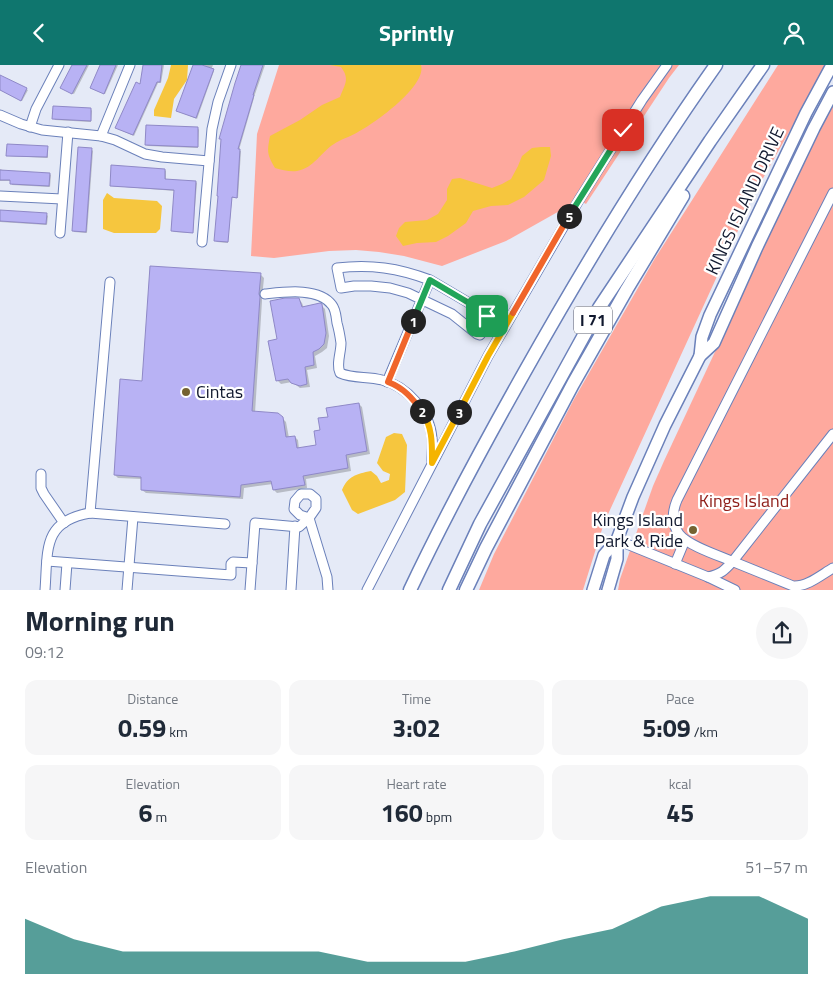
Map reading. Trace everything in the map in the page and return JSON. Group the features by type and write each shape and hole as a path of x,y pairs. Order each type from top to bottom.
{"highway":[{"name":"I 71","path":"410,590 475,462 546,334 627,199 716,65"},
{"name":"I 71","path":"449,590 480,524 600,308 763,65"},
{"path":"466,590 486,548 573,384 682,198 691,170"},
{"path":"474,590 486,548"}],"main road":[{"name":"KINGS ISLAND DRIVE","path":"608,590 617,559 617,541 633,497 665,425 700,355 702,337 710,315 806,113 832,65"},
{"name":"KINGS ISLAND DRIVE","path":"700,355 714,343 757,247 833,91"},
{"name":"KINGS ISLAND DRIVE","path":"593,590 604,555 617,541"}],"street":[{"path":"30,127 36,109 59,65"},
{"path":"102,136 130,65"},
{"path":"202,242 212,129 215,113 231,65"},
{"path":"367,590 488,356 579,200 642,99 667,65"},
{"path":"0,115 42,130 102,136 145,154 209,161"},
{"path":"60,233 68,132"},
{"path":"833,193 677,500 673,518 679,534 685,540 792,586 806,583 833,568"},
{"path":"0,196 62,199"},
{"path":"352,266 372,266 410,273 430,280 487,316 490,323 480,335 452,314 408,293 390,288 370,286 354,286 341,289 337,269 352,266"},
{"path":"388,382 430,280"},
{"path":"90,513 110,282"},
{"path":"265,293 294,291 310,293 330,302 334,310 341,343 340,373 347,376 368,377 388,382 406,392 424,413 429,425 432,437 432,463"},
{"path":"708,577 718,575 733,561 833,434"},
{"path":"42,474 41,488 64,523"},
{"path":"46,590 48,545 54,531 64,523 80,515 90,513 225,524"},
{"path":"127,590 133,517"},
{"path":"250,590 255,523 299,527 309,518 328,577 328,590"},
{"path":"290,590 295,526"},
{"path":"675,564 685,540"},
{"path":"617,541 708,577 734,590"},
{"path":"47,561 231,575 231,564 234,561 252,563"},
{"path":"65,590 67,563"}],"green space":[{"path":"279,65 679,65 586,204 579,200 506,241 442,266 404,256 356,250 329,251 274,258 251,256 257,134"},
{"path":"778,65 827,65 753,196 604,523 583,590 479,590 494,554 573,401 654,260"},
{"name":"Kings Island","path":"833,105 833,590 618,590 620,579 653,486 664,461 813,142"}],"shaded area":[{"path":"171,65 188,65 187,80 174,99 171,118 154,116 154,110 168,78"},
{"path":"330,65 421,65 421,74 416,83 398,103 366,127 329,147 308,167 294,171 275,168 268,153 270,136 300,120 322,105 340,97 346,82 344,71 341,67"},
{"path":"550,147 551,156 544,180 524,197 508,205 491,206 473,211 466,223 436,242 403,246 396,236 399,228 405,222 427,220 438,214 447,200 447,189 452,179 460,178 492,188 511,179 522,156 532,148"},
{"path":"107,193 114,198 157,201 162,206 160,229 156,233 114,233 103,229 103,200"},
{"path":"394,433 402,434 407,445 405,492 395,500 358,514 352,510 342,490 344,485 357,475 371,471 381,483 389,480 390,474 383,471 377,463 386,437"}],"building":[{"path":"72,65 87,65 72,94 60,88"},
{"path":"100,65 116,65 104,94 90,88"},
{"path":"143,65 162,65 160,82 157,82 133,135 115,128 136,82 140,84"},
{"path":"193,65 202,65 214,69 196,118 176,111"},
{"path":"241,65 263,65 238,149 240,149 237,198 232,197 228,242 214,241 221,139 219,139"},
{"path":"0,75 27,88 21,101 0,90"},
{"path":"53,106 91,108 91,121 52,119"},
{"path":"146,125 198,127 198,147 145,145"},
{"path":"7,144 48,146 47,157 6,156"},
{"path":"78,147 92,148 86,232 72,231"},
{"path":"111,165 165,169 165,179 196,181 193,233 171,231 174,190 110,186"},
{"path":"0,170 50,173 49,186 10,184 10,180 0,180"},
{"path":"0,210 47,213 46,224 0,221"},
{"name":"Cintas","path":"150,266 261,273 252,411 278,413 283,417 286,437 295,436 297,448 316,445 314,431 320,430 318,418 328,417 326,408 359,403 367,451 346,455 348,468 303,476 305,485 273,490 271,481 241,485 240,497 141,490 141,477 114,475 120,379 142,381"},
{"path":"299,298 302,307 322,304 326,333 324,344 313,352 314,365 305,367 307,384 300,386 291,383 288,379 276,381 268,341 277,339 270,301"}],"place":[{"name":"Cintas","path":"186,392"},
{"name":"Kings Island Park & Ride","path":"693,530"}],"route":[{"path":"487,316 430,280 388,382 406,392 424,413 432,437 432,463 488,356 579,200 623,130"}]}
